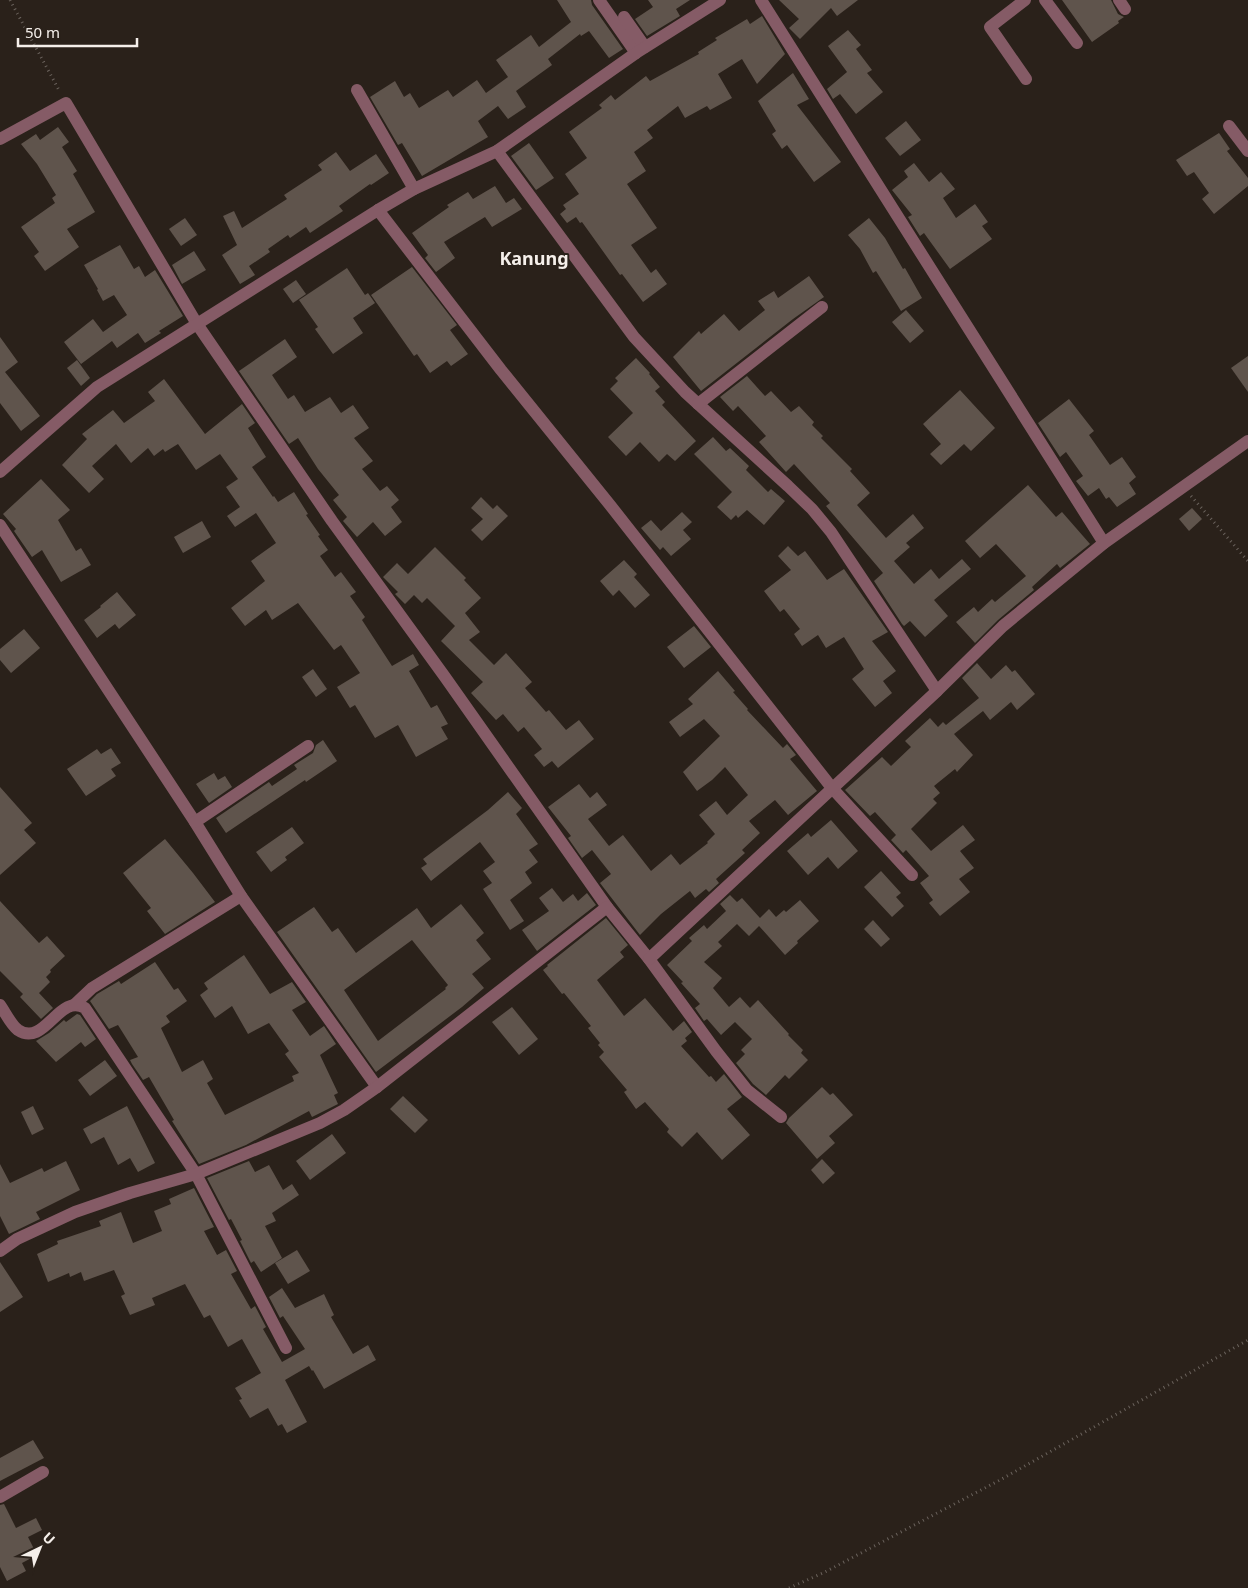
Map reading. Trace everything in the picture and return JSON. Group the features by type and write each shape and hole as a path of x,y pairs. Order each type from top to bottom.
{"street":[{"path":"599,0 640,50"},
{"path":"0,472 97,387 378,210 414,189 497,151 640,50 720,0"},
{"path":"761,0 1104,543"},
{"path":"1025,0 990,27 1026,79"},
{"path":"1045,0 1076,43"},
{"path":"624,17 640,50"},
{"path":"357,90 414,189"},
{"path":"0,139 66,103 197,324 332,521 445,677 607,907 649,959 747,1090 782,1117"},
{"path":"1229,126 1248,152"},
{"path":"497,151 634,337 698,404 812,509 831,532 937,691"},
{"path":"378,210 501,370 610,505 832,788 912,875"},
{"path":"698,404 822,307"},
{"path":"649,959 937,691 1003,626 1104,543 1248,441"},
{"path":"0,525 195,822 241,896 376,1087"},
{"path":"195,822 308,746"},
{"path":"74,1005 92,988 241,896"},
{"path":"0,1251 18,1239 75,1212 130,1193 196,1174 320,1123 344,1110 607,907"},
{"path":"0,1005 18,1030 27,1033 36,1033 68,1006 79,1004 85,1008 196,1174 286,1348"},
{"path":"0,1497 43,1472"}],"path":[{"path":"10,0 66,103"},
{"path":"1184,487 1248,561"},
{"path":"789,1588 824,1572 1000,1480 1248,1340"}],"building":[{"path":"557,0 591,0 592,5 623,49 609,58 589,31 581,36 580,34 548,59 552,65 516,91 526,107 508,119 498,106 478,121 488,137 422,176 402,143 398,145 370,97 395,81 404,97 410,93 419,108 448,90 453,97 477,80 486,93 508,77 496,60 531,35 539,47 571,22"},
{"path":"648,0 690,0 676,9 680,16 647,36 635,19 653,7"},
{"path":"779,0 858,0 837,16 831,8 800,39 789,28 799,19"},
{"path":"1062,0 1111,0 1118,14 1124,17 1118,21 1119,23 1092,42"},
{"path":"762,16 785,54 757,84 742,59 718,74 732,98 710,110 707,106 685,118 678,106 647,130 653,138 634,152 646,171 627,184 657,228 631,245 651,273 656,269 667,284 643,302 622,274 620,275 582,222 580,223 576,217 567,223 560,214 566,209 563,205 579,194 565,174 587,158 569,132 602,108 599,105 611,95 615,100 646,76 650,81 699,54 698,52 717,40 715,38 747,19 750,24"},
{"path":"848,30 861,45 856,49 872,70 867,73 883,92 856,114 840,94 833,99 827,89 847,72 828,46"},
{"path":"793,73 809,99 797,105 841,162 814,182 787,145 782,149 772,134 776,131 758,101"},
{"path":"906,121 921,140 900,156 885,138"},
{"path":"58,127 69,142 62,147 77,171 73,174 95,212 67,229 79,247 45,271 34,256 39,252 21,227 55,203 52,198 56,195 37,164 21,144 36,134 40,140"},
{"path":"1219,133 1230,149 1227,151 1248,178 1248,186 1214,214 1202,199 1209,193 1194,172 1187,176 1176,160"},
{"path":"529,143 554,178 536,190 511,156"},
{"path":"336,152 350,171 376,154 389,173 339,206 343,211 310,233 306,227 290,238 288,235 268,249 270,252 249,266 255,275 240,284 222,255 237,245 223,216 234,211 242,228 287,199 284,195 322,170 318,165"},
{"path":"914,163 929,182 941,172 955,189 943,198 956,218 975,204 988,222 982,226 992,239 950,269 924,233 920,236 908,217 912,215 892,190 908,177 904,171"},
{"path":"495,186 506,203 514,198 522,209 492,227 485,217 444,242 455,258 436,272 425,258 428,255 412,233 449,207 447,205 468,192 473,199"},
{"path":"185,218 197,235 181,246 169,229"},
{"path":"869,218 885,238 903,269 905,268 922,298 901,311 876,271 873,273 860,249 848,235"},
{"path":"120,245 134,269 139,266 145,277 155,270 183,316 159,331 161,333 145,343 138,333 117,348 112,341 81,364 64,342 93,319 103,332 127,315 114,295 103,301 84,265"},
{"path":"194,251 206,270 182,284 172,265"},
{"path":"412,267 457,325 450,330 468,354 451,366 447,361 430,373 417,354 414,356 371,295"},
{"path":"347,268 365,295 368,293 375,303 353,318 363,333 333,354 315,329 318,327 299,300"},
{"path":"809,276 824,297 701,391 673,357 699,331 701,334 724,314 739,331 765,310 758,301 774,291 778,298"},
{"path":"296,280 306,294 293,303 283,289"},
{"path":"906,310 924,331 910,343 892,322"},
{"path":"0,337 18,362 5,372 40,416 21,431 0,403"},
{"path":"285,339 297,357 272,375 288,399 294,395 305,412 330,397 341,413 353,405 369,428 354,438 373,461 362,469 380,491 387,486 399,500 391,507 402,522 385,536 373,522 357,537 343,521 347,517 333,500 339,495 318,469 298,438 289,444 239,371"},
{"path":"1248,356 1248,392 1231,368"},
{"path":"636,358 660,387 655,391 665,402 662,405 696,441 675,461 667,454 659,462 640,442 626,456 608,437 633,413 610,389 618,381 615,378"},
{"path":"77,360 90,378 81,386 67,368"},
{"path":"747,376 765,396 771,391 791,412 799,406 814,422 812,425 823,436 821,438 852,469 850,471 870,493 857,505 886,538 913,514 924,528 906,543 910,547 894,561 914,584 931,569 939,579 962,559 971,569 934,600 948,616 925,637 910,621 904,626 902,624 874,581 883,573 826,506 830,503 794,464 786,472 759,442 766,436 738,406 733,411 720,397"},
{"path":"164,379 205,434 242,404 255,423 248,428 266,457 252,467 278,502 294,492 308,514 306,515 320,535 318,536 328,550 320,556 335,577 341,572 356,592 350,596 365,617 362,620 392,666 413,654 419,665 409,671 431,708 437,705 448,724 441,727 448,739 416,757 398,725 375,738 355,705 350,708 337,687 360,673 341,645 334,650 298,603 272,620 266,610 245,626 231,608 265,581 251,561 276,543 256,513 235,527 227,516 240,507 226,487 238,479 220,454 196,470 178,444 165,452 163,449 154,456 148,448 131,463 116,444 92,466 104,479 89,493 62,465 87,439 82,434 113,410 124,423 155,401 148,392"},
{"path":"960,390 995,428 971,451 964,444 941,465 930,454 941,444 923,424"},
{"path":"1069,399 1094,431 1089,435 1110,465 1122,457 1136,477 1129,483 1136,494 1117,507 1109,497 1106,499 1099,488 1088,496 1076,481 1083,476 1066,452 1060,457 1038,423"},
{"path":"713,437 726,451 730,448 749,466 746,470 768,492 771,489 785,501 764,525 747,510 738,518 736,515 731,520 717,507 732,492 694,454"},
{"path":"41,479 70,510 58,520 76,551 81,548 91,565 61,582 42,550 32,557 14,531 16,529 3,514"},
{"path":"1028,485 1056,517 1062,512 1090,544 1060,568 1057,564 1032,587 1034,590 998,620 975,643 956,622 974,607 978,612 992,599 995,602 1026,576 996,544 980,558 965,541"},
{"path":"481,497 493,509 497,505 508,516 482,541 471,530 483,519 471,508"},
{"path":"1192,508 1202,519 1189,531 1179,519"},
{"path":"682,512 692,522 683,530 691,539 671,556 663,547 660,550 641,528 651,520 661,531"},
{"path":"202,521 211,537 183,553 174,537"},
{"path":"788,546 798,556 805,551 827,580 844,569 888,632 872,641 896,671 883,681 892,693 875,707 852,679 864,669 844,637 826,648 818,635 802,646 794,634 800,629 784,609 780,612 764,591 791,570 778,556"},
{"path":"435,547 466,578 464,580 481,598 465,613 480,632 469,640 494,665 506,653 532,682 525,688 546,712 549,710 566,730 579,720 594,739 558,768 552,761 544,767 534,755 542,749 524,727 518,732 503,714 496,720 471,693 483,682 441,641 455,626 427,598 422,603 414,595 405,604 395,594 398,592 383,577 397,563 408,574"},
{"path":"624,560 637,574 634,577 650,595 635,608 619,590 613,596 600,581"},
{"path":"117,592 136,615 119,629 115,624 97,638 84,620"},
{"path":"694,626 711,647 684,668 667,647"},
{"path":"24,629 40,648 11,673 0,660 0,649"},
{"path":"977,663 991,679 1006,665 1012,672 1015,670 1035,694 1017,710 1011,702 990,720 983,711 954,734 973,755 957,772 955,769 934,786 940,793 933,799 937,803 911,829 931,851 963,825 975,840 960,851 974,868 959,879 970,892 940,916 929,903 933,900 920,883 929,876 906,850 903,853 891,840 896,835 875,812 870,816 845,790 882,757 891,766 911,747 905,741 930,718 938,727 943,722 946,725 979,698 962,678"},
{"path":"313,669 327,689 316,697 302,677"},
{"path":"718,671 735,691 733,692 747,710 783,748 787,744 796,755 790,759 817,791 788,815 775,800 749,821 760,833 742,850 745,853 716,879 719,883 709,892 706,889 695,898 690,891 661,914 640,935 600,883 611,874 592,850 582,858 568,838 571,836 548,807 579,784 590,798 597,792 607,805 588,819 609,846 623,835 651,871 671,854 680,865 708,843 715,834 699,815 716,801 727,815 748,795 725,767 697,791 683,772 720,736 704,719 680,737 669,722 693,704 688,699"},
{"path":"323,740 337,761 226,833 216,818 269,782 272,786 297,769 294,765 313,753 316,745"},
{"path":"111,748 121,763 111,769 116,776 86,796 67,769 97,749 101,754"},
{"path":"214,773 218,780 225,776 232,787 209,803 196,784"},
{"path":"0,787 32,823 24,830 36,843 0,875"},
{"path":"508,792 522,808 516,814 538,844 529,850 538,862 525,872 532,883 510,900 524,921 510,930 483,889 492,883 483,871 495,862 480,842 431,881 421,868 427,864 423,859 488,810"},
{"path":"831,820 858,851 838,869 828,857 808,875 787,851 808,833 811,837"},
{"path":"292,827 304,843 285,857 287,860 271,872 256,852"},
{"path":"165,839 215,902 165,934 147,911 151,908 123,873"},
{"path":"881,871 901,893 896,897 904,906 892,917 864,887"},
{"path":"552,888 563,902 573,894 578,901 587,893 596,905 537,951 522,930 549,911 539,898"},
{"path":"730,895 737,902 742,898 760,918 769,909 776,917 784,910 786,912 800,900 819,921 785,955 759,926 749,936 737,924 718,942 722,946 704,962 722,978 713,988 729,1007 740,997 750,1008 758,1000 803,1050 801,1053 808,1060 789,1079 785,1075 766,1095 753,1084 736,1063 745,1054 741,1050 752,1039 735,1022 721,1035 707,1019 704,1021 695,1008 700,1004 667,965 692,941 689,938 704,925 707,929 726,911 720,904"},
{"path":"0,901 39,943 47,936 65,956 50,970 51,972 46,977 50,982 39,993 53,1008 41,1019 20,997 23,994 0,971"},
{"path":"461,904 484,933 476,940 491,959 472,974 484,988 376,1072 277,932 314,907 332,932 338,928 356,953 417,908 431,928","holes":["412,940 448,985 446,989 378,1041 344,990"]},
{"path":"606,918 628,945 620,952 624,957 597,980 624,1016 645,998 673,1031 684,1021 692,1032 685,1038 687,1041 681,1046 709,1077 711,1076 716,1082 724,1074 742,1097 727,1109 750,1135 722,1160 697,1132 682,1147 667,1132 669,1129 645,1102 636,1109 624,1092 627,1090 599,1057 604,1052 598,1045 600,1043 588,1028 591,1026 543,970"},
{"path":"873,920 890,939 881,947 864,929"},
{"path":"244,955 270,994 292,982 306,1002 292,1010 310,1036 324,1026 336,1044 320,1055 338,1093 334,1095 338,1104 312,1117 309,1111 246,1145 199,1164 172,1121 174,1120 149,1077 143,1080 132,1064 130,1060 138,1057 118,1025 109,1029 90,1001 97,994 119,981 121,984 155,962 174,990 178,988 187,1001 166,1016 170,1022 161,1028 182,1072 203,1060 213,1079 207,1083 225,1115 294,1081 292,1076 299,1073 285,1054 289,1051 269,1023 248,1034 232,1006 215,1018 200,995 208,989 204,983"},
{"path":"512,1007 538,1039 519,1055 492,1022"},
{"path":"77,1014 80,1015 96,1039 85,1047 81,1042 56,1062 36,1041 64,1020 66,1022"},
{"path":"105,1060 117,1076 90,1096 78,1080"},
{"path":"822,1087 830,1095 833,1093 853,1115 829,1136 835,1143 817,1159 786,1123"},
{"path":"403,1096 428,1120 415,1133 390,1109"},
{"path":"33,1106 44,1129 32,1135 21,1112"},
{"path":"127,1106 155,1163 138,1172 130,1158 118,1165 104,1137 91,1144 83,1129"},
{"path":"332,1134 346,1153 310,1180 296,1161"},
{"path":"822,1159 835,1173 823,1184 811,1170"},
{"path":"66,1161 80,1190 36,1212 40,1219 9,1234 0,1216 0,1164 10,1183 42,1168 44,1172"},
{"path":"249,1161 255,1172 269,1165 283,1190 292,1184 299,1195 272,1213 276,1221 265,1226 282,1258 261,1272 254,1261 251,1263 240,1241 242,1240 207,1178"},
{"path":"194,1188 214,1227 204,1231 217,1255 226,1250 237,1271 231,1274 251,1309 255,1306 266,1327 263,1329 282,1362 305,1349 283,1316 280,1318 269,1297 282,1288 295,1308 324,1294 334,1315 331,1317 353,1354 368,1345 376,1360 324,1389 309,1366 285,1380 307,1422 287,1433 282,1424 278,1426 268,1408 250,1418 239,1400 242,1399 235,1388 261,1373 242,1339 228,1347 210,1315 204,1318 185,1284 152,1298 155,1305 130,1315 121,1296 125,1294 114,1270 84,1281 81,1272 70,1277 69,1273 48,1282 37,1254 58,1244 57,1241 101,1226 99,1221 121,1212 133,1243 162,1231 154,1211 171,1204 169,1199"},
{"path":"297,1250 310,1271 288,1284 275,1263"},
{"path":"0,1262 23,1297 0,1312"},
{"path":"33,1440 44,1458 0,1481 0,1458"},
{"path":"4,1504 16,1528 36,1518 42,1530 28,1537 37,1555 22,1563 26,1571 7,1581 0,1567 0,1505"}],"district":[{"name":"Kanung","path":"534,259"}]}
